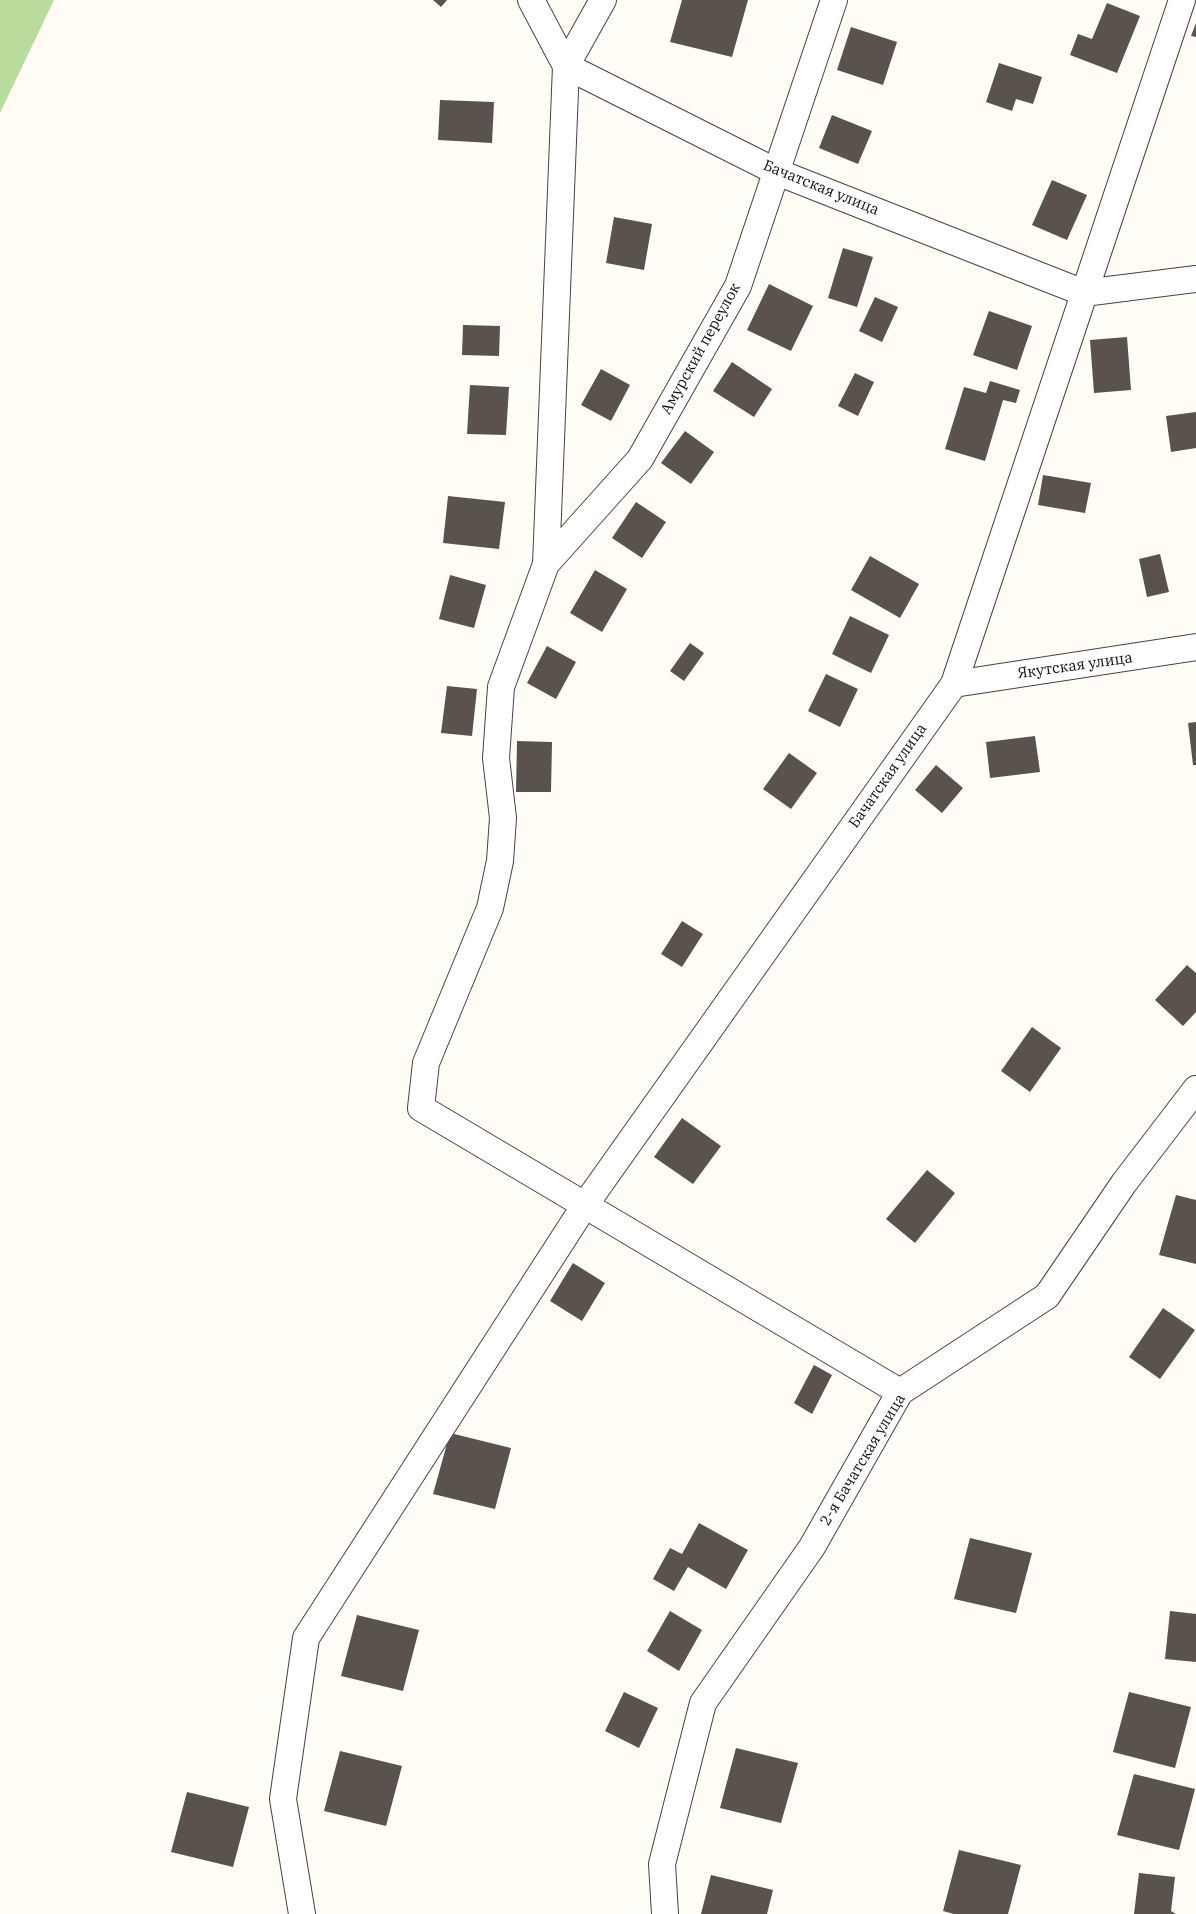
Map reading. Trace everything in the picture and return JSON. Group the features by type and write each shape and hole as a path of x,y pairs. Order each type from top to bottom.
{"street":[{"path":"531,0 566,66"},
{"path":"603,0 566,66 546,564 501,687 496,758 503,818 500,861 490,908 426,1063 421,1108 900,1392"},
{"name":"Амурский переулок","path":"546,564 640,459 738,286 834,0"},
{"name":"Бачатская улица","path":"302,1914 283,1799 306,1638 585,1205 954,684 1182,0"},
{"name":"Бачатская улица","path":"566,66 777,172 1084,293 1196,279"},
{"name":"Якутская улица","path":"954,684 1196,647"},
{"name":"2-я Бачатская улица","path":"665,1914 662,1864 703,1703 812,1547 900,1392 1047,1296 1124,1183 1196,1089"}],"green space":[{"path":"0,0 54,0 0,113"}],"building":[{"path":"433,0 447,0 441,7"},
{"path":"682,0 748,0 732,57 670,42"},
{"path":"1107,3 1140,16 1117,73 1070,55 1078,34 1092,39"},
{"path":"1196,23 1196,37 1191,36"},
{"path":"851,27 897,42 883,85 837,70"},
{"path":"999,63 1042,77 1033,104 1016,99 1012,111 986,102"},
{"path":"440,100 494,102 492,143 438,140"},
{"path":"832,115 872,131 858,164 819,148"},
{"path":"1052,180 1087,195 1067,240 1032,225"},
{"path":"614,217 652,224 644,270 606,263"},
{"path":"843,248 873,257 857,307 828,298"},
{"path":"769,284 813,306 791,351 747,330"},
{"path":"875,297 898,307 882,342 859,331"},
{"path":"989,311 1032,326 1017,370 973,355"},
{"path":"463,325 500,326 499,356 462,355"},
{"path":"1127,337 1131,390 1094,393 1090,340"},
{"path":"732,362 772,389 754,417 713,391"},
{"path":"601,369 630,385 611,421 581,405"},
{"path":"855,373 874,382 858,416 838,406"},
{"path":"990,381 1020,390 1016,403 1003,400 985,461 945,449 964,387 986,393"},
{"path":"470,385 509,387 506,435 467,434"},
{"path":"1196,412 1196,448 1171,452 1166,416"},
{"path":"685,431 714,452 691,484 661,463"},
{"path":"1043,475 1091,483 1085,513 1038,505"},
{"path":"448,496 505,502 499,549 443,543"},
{"path":"636,502 666,522 642,558 612,538"},
{"path":"1160,554 1169,592 1147,597 1139,559"},
{"path":"870,556 919,584 900,618 851,590"},
{"path":"595,570 627,589 602,632 570,613"},
{"path":"450,575 486,585 474,628 439,619"},
{"path":"850,616 889,635 871,673 832,654"},
{"path":"690,643 704,653 684,681 670,671"},
{"path":"547,646 576,662 556,699 527,683"},
{"path":"826,674 858,689 840,727 808,711"},
{"path":"447,686 477,689 472,736 441,733"},
{"path":"1196,722 1196,765 1193,765 1188,723"},
{"path":"1035,736 1040,772 990,778 986,742"},
{"path":"517,741 552,742 551,792 516,792"},
{"path":"789,753 817,773 791,809 763,789"},
{"path":"936,765 963,788 942,813 915,790"},
{"path":"682,921 703,934 682,967 661,954"},
{"path":"1187,965 1196,973 1196,1012 1183,1026 1155,1000"},
{"path":"1032,1027 1061,1048 1030,1092 1001,1071"},
{"path":"682,1118 721,1146 693,1184 654,1157"},
{"path":"927,1170 955,1193 915,1243 886,1219"},
{"path":"1176,1195 1196,1200 1196,1264 1159,1255"},
{"path":"573,1263 605,1283 582,1321 550,1301"},
{"path":"1163,1308 1195,1330 1160,1379 1129,1357"},
{"path":"814,1365 832,1375 812,1414 794,1403"},
{"path":"450,1433 511,1448 495,1509 433,1494"},
{"path":"699,1523 748,1550 726,1589 688,1567 674,1591 653,1579 670,1548 682,1554"},
{"path":"970,1538 1032,1553 1016,1613 954,1599"},
{"path":"670,1611 702,1630 679,1671 647,1651"},
{"path":"1170,1611 1196,1614 1196,1662 1165,1659"},
{"path":"357,1615 419,1630 403,1691 341,1676"},
{"path":"624,1692 658,1708 639,1748 605,1731"},
{"path":"1129,1692 1191,1707 1175,1768 1113,1752"},
{"path":"736,1748 798,1763 781,1823 720,1808"},
{"path":"340,1751 402,1766 386,1826 324,1811"},
{"path":"1134,1774 1195,1789 1179,1850 1117,1835"},
{"path":"187,1792 249,1807 233,1867 171,1852"},
{"path":"959,1850 1021,1865 1008,1914 954,1914 943,1911"},
{"path":"1139,1873 1175,1877 1171,1911 1176,1914 1134,1914"},
{"path":"711,1875 773,1890 767,1914 701,1914"}]}
